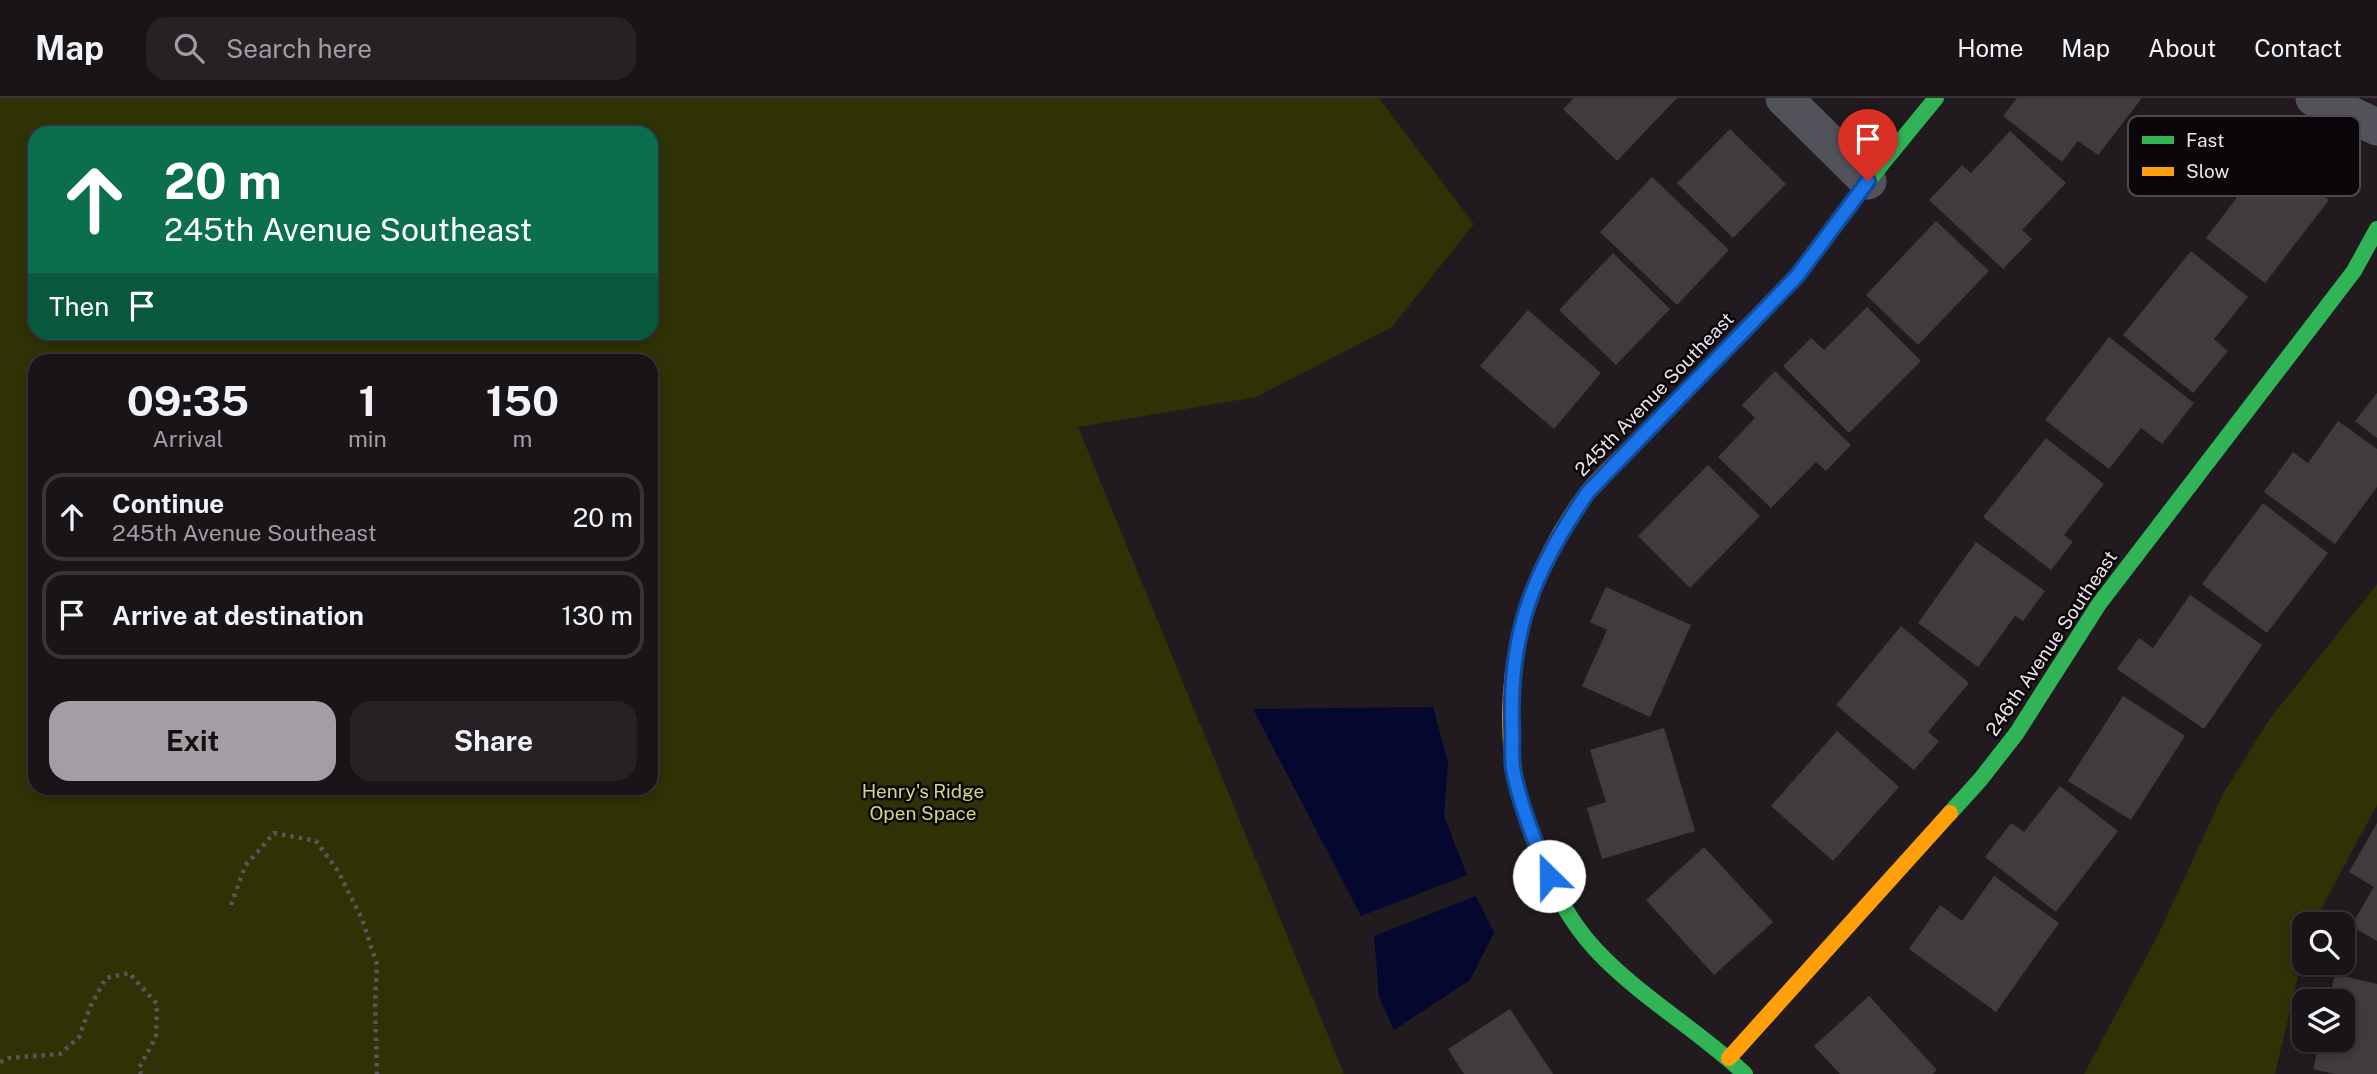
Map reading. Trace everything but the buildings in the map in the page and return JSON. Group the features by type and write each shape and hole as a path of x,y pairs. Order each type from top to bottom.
{"street":[{"path":"1784,98 1868,181"},
{"name":"245th Avenue Southeast","path":"1745,1074 1597,951 1557,894 1534,840 1513,768 1511,699 1516,647 1531,591 1559,533 1588,492 1797,276 1868,181 1936,98"},
{"path":"2314,98 2353,116"},
{"path":"2360,119 2377,127"},
{"name":"246th Avenue Southeast","path":"1729,1058 1980,780 2016,734 2099,604 2354,271 2377,229"}],"path":[{"path":"232,905 245,866 274,833 316,841 338,871 362,919 377,965 377,1074"},
{"path":"0,1062 9,1058 60,1054 79,1037 90,1007 106,978 129,973 157,1004 156,1037 139,1068 141,1074"}],"green space":[{"name":"Henry's Ridge Open Space","path":"0,98 1379,98 1474,224 1392,327 1256,397 1078,427 1344,1074 0,1074"},
{"path":"2377,584 2377,805 2319,912 2292,912 2292,975 2298,975 2295,989 2292,989 2292,1002 2275,1074 2084,1074 2159,933 2224,792 2269,720"}],"water":[{"path":"1433,707 1448,763 1444,816 1467,875 1361,916 1253,709"},
{"path":"1476,896 1494,933 1470,980 1394,1030 1379,997 1374,936"}],"traffic: fast":[{"path":"1760,314 1797,276 1868,181 1936,98"},
{"path":"1950,813 2016,734 2099,604 2354,271 2377,229"},
{"path":"1515,776 1535,845 1555,891 1581,932 1631,983 1745,1074"}],"traffic: slow":[{"path":"1515,776 1510,701 1514,664 1533,592 1547,558 1565,525 1592,486 1760,314"},
{"path":"1729,1058 1950,813"}],"route":[{"path":"1549,876 1534,840 1513,768 1511,699 1516,647 1531,591 1559,533 1588,492 1797,276 1868,181"}]}
